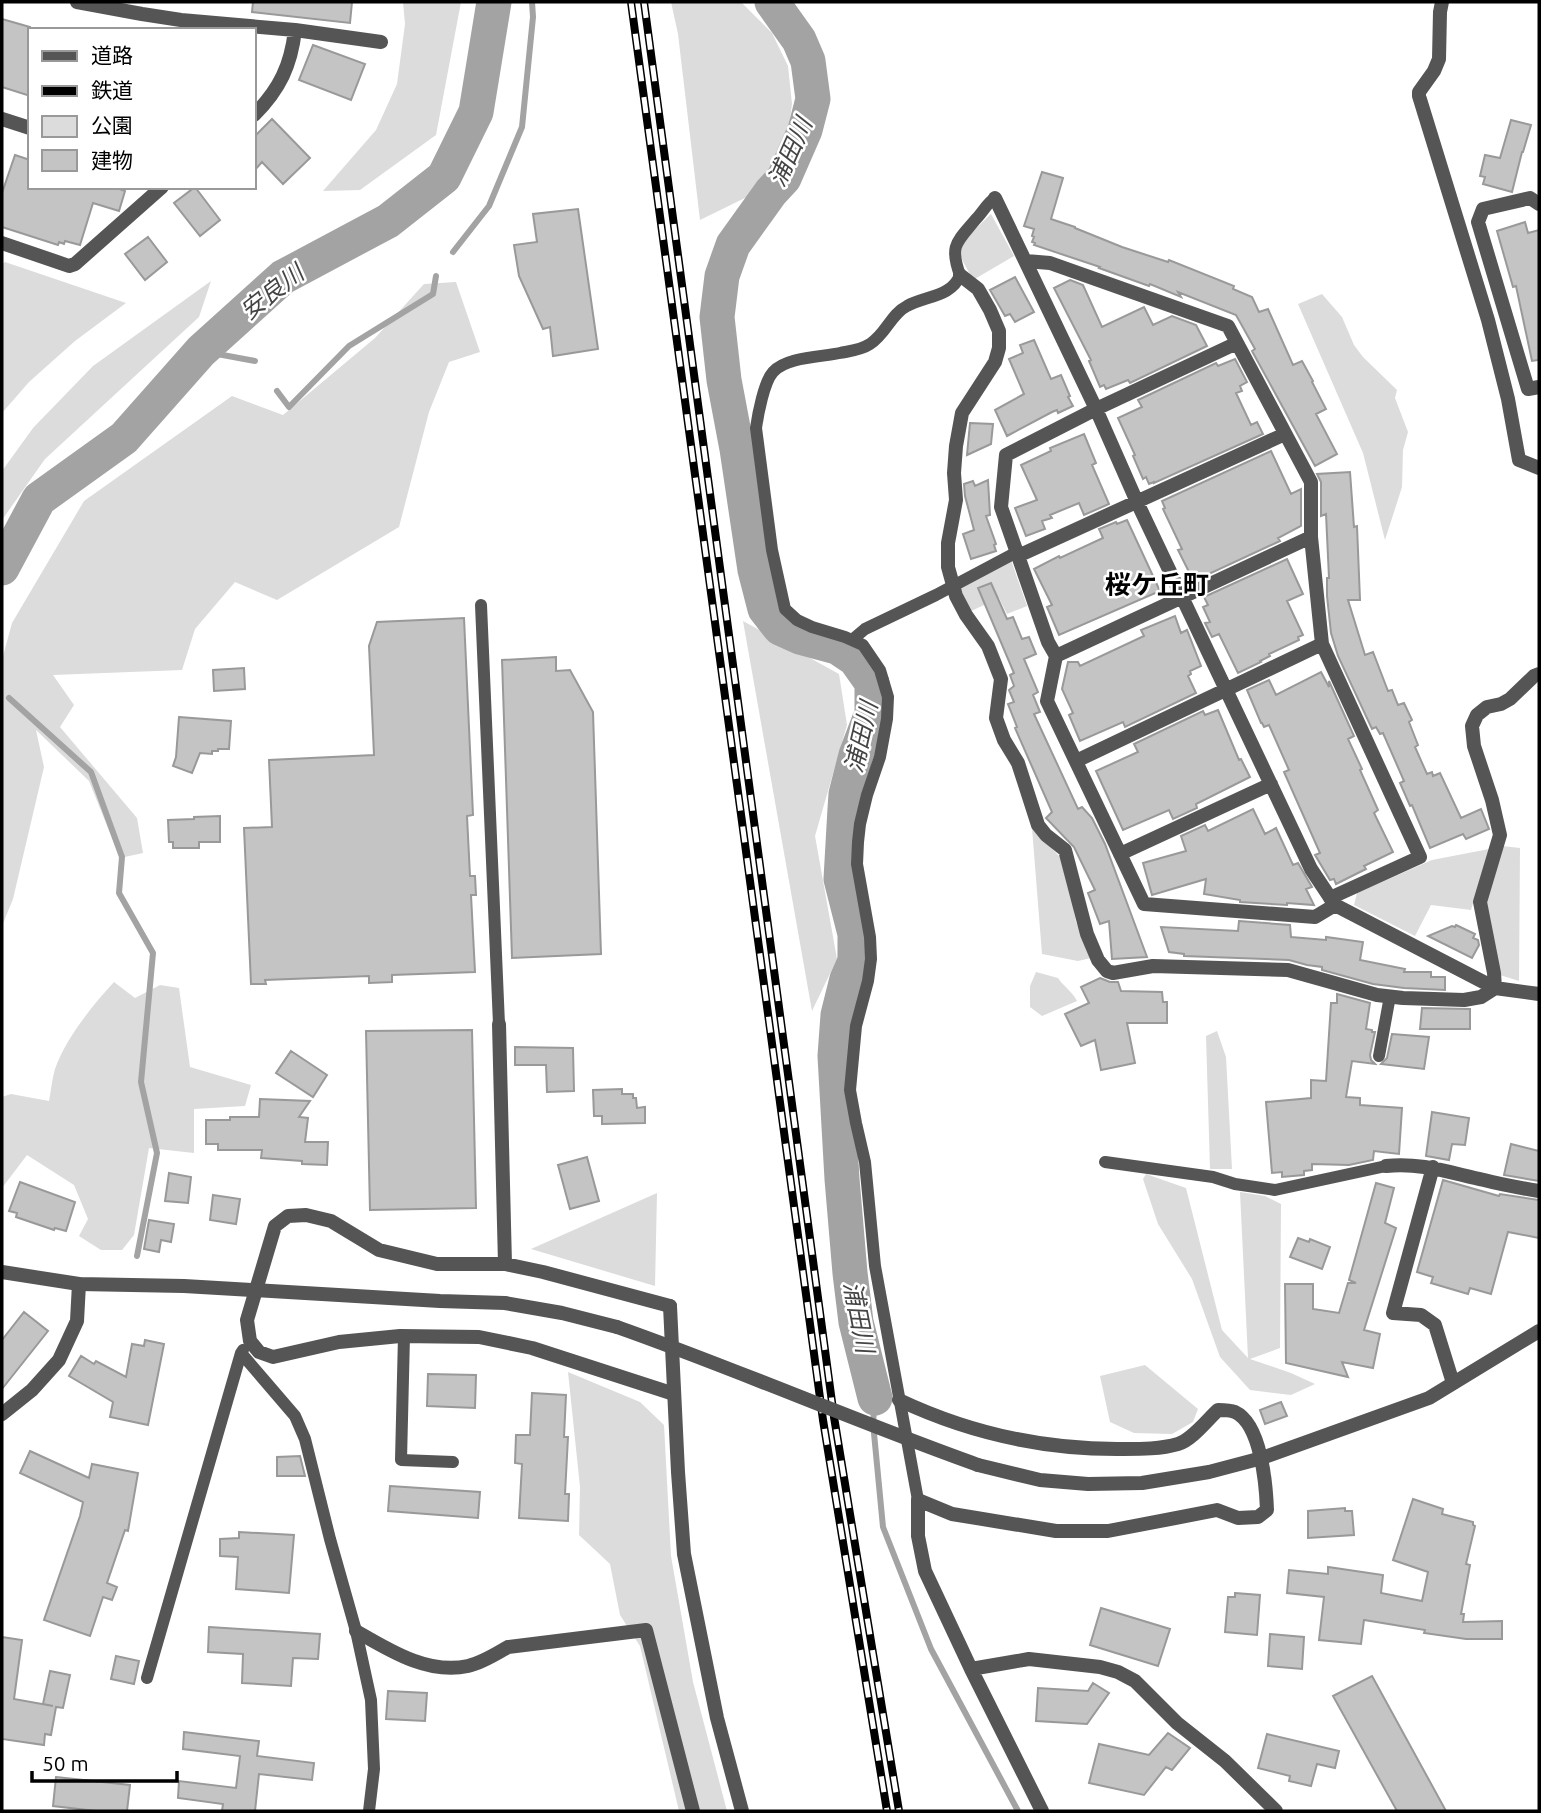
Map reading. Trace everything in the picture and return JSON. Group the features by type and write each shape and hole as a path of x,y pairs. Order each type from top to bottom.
{"street":[{"path":"78,2 181,20 295,30 381,42"},
{"path":"1442,2 1439,59 1419,96 1488,320 1520,460 1539,468"},
{"path":"138,28 142,14"},
{"path":"256,112 277,87 285,72 295,30"},
{"path":"2,119 28,127"},
{"path":"2,243 69,266 75,264 160,189"},
{"path":"995,198 1311,869 1332,902 1495,988 1539,994"},
{"path":"1539,204 1530,198 1483,209 1478,222 1528,389 1539,387"},
{"path":"1026,261 1050,262 1228,326 1311,482 1311,537 1322,643 1420,857 1332,902 1315,917 1144,904 1047,701 1056,656 1048,642 1001,507 1006,455 1096,409 1237,343"},
{"path":"960,275 978,289 990,310 999,331 999,348 995,362 962,413 955,459 956,500 948,543 948,567 956,596 988,646 1001,679 996,718 1004,740 1018,763 1038,825 1065,850 1087,934 1098,960 1107,971 1114,973 1153,966 1288,970 1377,995 1390,996 1464,1000 1481,997 1495,988"},
{"path":"1017,554 1285,434"},
{"path":"1056,656 1311,537"},
{"path":"1076,761 1322,643"},
{"path":"1495,988 1480,902 1500,835 1492,800 1474,746 1472,726 1477,715 1487,707 1510,699 1539,674"},
{"path":"1120,854 1271,784"},
{"path":"499,1024 505,1264"},
{"path":"1386,1166 1402,1164 1433,1167 1539,1191"},
{"path":"1433,1167 1393,1313 1421,1315 1435,1325 1453,1383"},
{"path":"674,1394 533,1348 479,1337 404,1336 339,1342 273,1357 245,1347 247,1320 275,1226 288,1216 306,1215 331,1221 379,1250 437,1264 505,1264 670,1306 684,1554 717,1718 741,1811"},
{"path":"2,1272 79,1284 505,1303 562,1313 617,1327 675,1348 910,1441 978,1465 1040,1480 1088,1484 1142,1483 1209,1472 1262,1458 1429,1398 1539,1331"},
{"path":"2,1414 32,1391 59,1360 77,1321 79,1284"},
{"path":"899,1400 928,1413 1001,1437 1094,1450 1142,1449 1179,1444 1193,1436 1218,1410 1234,1411 1248,1422 1262,1458 1267,1510 1258,1517 1238,1518 1217,1510 1108,1531 1056,1531 952,1514 918,1500 918,1536 925,1572 1042,1811"},
{"path":"356,1631 393,1652 436,1668 468,1666 490,1658 508,1647 646,1630 693,1811"},
{"path":"971,1669 1028,1659 1100,1667 1118,1672 1135,1681 1177,1723 1225,1761 1276,1811"}],"lane":[{"path":"918,1500 875,1266 865,1163 850,1090 856,1026 871,959 870,937 857,864 858,842 867,795 880,757 888,697 880,670 863,645 812,627 797,620 785,609 772,550 756,428 759,408 773,372 782,365 856,350 871,343 898,312 907,306 954,287 960,275 954,259 961,234 995,198"},
{"path":"852,640 865,629 1017,554"},
{"path":"481,605 499,1024"},
{"path":"1379,1056 1390,996"},
{"path":"1105,1162 1213,1177 1235,1184 1275,1190 1386,1166"},
{"path":"404,1336 401,1460 453,1462"},
{"path":"245,1347 295,1416 306,1439 356,1631 371,1700 374,1769 369,1811"},
{"path":"147,1678 245,1347"}],"green space":[{"path":"403,2 461,2 436,135 360,190 323,191 376,130 397,84 405,24"},
{"path":"671,2 741,2 772,33 788,66 792,104 788,134 779,163 751,195 700,220 678,34"},
{"path":"991,214 1014,256 973,280 959,254 962,242"},
{"path":"5,262 126,303 75,341 29,382 2,413 2,264"},
{"path":"211,281 199,317 45,459 2,520 2,471 33,428 93,366"},
{"path":"456,282 480,352 449,362 429,412 399,527 277,600 235,582 195,629 182,670 53,675 74,705 60,727 137,818 143,853 120,858 89,781 36,730 44,767 13,899 2,926 2,660 12,623 84,501 232,396 283,415 375,338 424,284"},
{"path":"1322,294 1342,317 1354,345 1363,357 1397,390 1395,398 1408,432 1403,450 1402,487 1385,540 1363,453 1298,304"},
{"path":"1011,560 1027,606 1007,614 999,598 969,612 958,587"},
{"path":"743,621 839,674 847,725 815,836 837,959 812,1011"},
{"path":"1032,828 1060,857 1076,922 1091,958 1078,961 1042,954"},
{"path":"1502,846 1520,848 1519,981 1500,975 1485,897"},
{"path":"1489,849 1471,910 1431,905 1415,936 1354,905 1357,893 1432,860"},
{"path":"1036,972 1058,978 1077,1001 1042,1016 1030,1007 1030,986"},
{"path":"114,982 135,998 160,985 179,988 190,1067 251,1085 245,1106 194,1109 194,1153 149,1148 134,1235 122,1250 101,1250 79,1236 88,1219 74,1185 27,1155 2,1188 2,1097 11,1094 49,1101 55,1069 66,1046"},
{"path":"1217,1031 1226,1057 1232,1169 1210,1169 1206,1036"},
{"path":"1146,1174 1186,1188 1222,1330 1248,1358 1240,1192 1265,1196 1281,1204 1280,1348 1250,1359 1315,1384 1291,1395 1250,1390 1220,1357 1192,1279 1158,1224 1143,1179"},
{"path":"657,1193 655,1286 531,1249"},
{"path":"1145,1365 1198,1409 1193,1422 1172,1434 1134,1433 1110,1422 1100,1376"},
{"path":"568,1372 640,1402 664,1425 671,1556 693,1682 727,1811 679,1811 640,1646 620,1615 610,1564 579,1535 580,1487"}],"building":[{"path":"253,2 352,2 350,23 252,12"},
{"path":"2,19 30,28 28,95 2,87"},
{"path":"313,45 365,64 351,100 299,80"},
{"path":"272,119 310,158 283,184 262,162 256,169 256,135"},
{"path":"1511,120 1531,125 1512,192 1483,184 1485,177 1480,176 1485,155 1500,158"},
{"path":"15,155 28,159 28,189 125,191 119,211 93,203 80,245 65,241 64,244 59,242 58,245 2,227 2,193"},
{"path":"1042,172 1063,178 1051,219 1234,286 1233,289 1252,297 1259,312 1268,309 1293,365 1302,361 1313,381 1326,409 1316,414 1337,454 1315,466 1252,351 1255,349 1236,315 1178,292 1181,297 1034,245 1034,229 1024,226"},
{"path":"192,189 197,189 220,220 200,236 174,203"},
{"path":"578,209 598,349 553,356 550,327 543,329 519,276 514,245 537,242 533,214"},
{"path":"1525,222 1528,233 1539,230 1539,360 1532,361 1516,286 1513,287 1497,231"},
{"path":"148,237 167,262 145,280 125,254"},
{"path":"1015,277 1034,312 1015,322 1010,314 1005,316 990,290"},
{"path":"1070,280 1083,285 1102,327 1144,307 1153,325 1172,316 1196,325 1207,346 1130,383 1128,380 1106,389 1104,385 1100,387 1089,361 1091,360 1054,288"},
{"path":"1034,340 1051,379 1061,375 1073,406 1058,413 1057,410 1052,412 1007,436 995,410 1024,394 1009,359 1023,353 1020,345"},
{"path":"1235,359 1247,382 1240,386 1242,391 1236,393 1251,425 1257,422 1263,434 1149,484 1146,477 1143,479 1118,418 1142,407 1138,400 1216,363 1218,366"},
{"path":"970,423 993,424 991,444 967,455"},
{"path":"1084,434 1096,463 1092,465 1109,504 1084,515 1079,503 1050,515 1052,518 1042,521 1045,529 1026,536 1015,508 1037,500 1021,465 1051,451 1050,448"},
{"path":"1271,451 1291,494 1301,489 1301,526 1278,538 1280,541 1196,580 1178,550 1182,549 1163,509 1165,508 1162,501"},
{"path":"1350,472 1354,527 1357,526 1360,600 1348,600 1365,655 1373,652 1388,691 1392,690 1398,705 1404,703 1412,720 1409,722 1418,745 1415,747 1427,774 1432,772 1433,776 1440,773 1461,818 1481,809 1489,829 1466,839 1463,834 1430,848 1400,783 1404,781 1383,733 1380,734 1376,727 1372,729 1338,656 1331,633 1327,596 1329,578 1326,514 1321,516 1321,482 1317,474"},
{"path":"988,480 990,515 986,516 996,551 971,559 963,534 974,530 964,484 973,481 975,486"},
{"path":"1127,520 1160,591 1059,635 1047,607 1052,605 1034,569 1103,538 1099,529"},
{"path":"1287,559 1303,594 1287,601 1303,635 1298,637 1299,640 1238,673 1219,634 1212,637 1205,623 1210,622 1203,607 1208,605 1204,597"},
{"path":"991,583 1007,619 1013,617 1022,639 1029,637 1036,654 1024,659 1038,692 1033,695 1040,712 1034,714 1078,809 1082,807 1092,818 1105,844 1147,957 1112,959 1109,921 1100,924 1088,893 1095,890 1074,847 1046,818 1052,812 1015,728 1017,727 1008,704 1014,702 1009,690 1014,686 1010,675 1014,673 978,588"},
{"path":"1175,616 1181,633 1187,630 1201,666 1190,671 1188,676 1196,693 1125,727 1123,722 1080,741 1069,715 1073,713 1062,689 1068,662 1078,662 1080,666 1144,636 1141,630"},
{"path":"464,618 473,815 467,816 470,876 475,876 476,895 471,895 475,972 392,975 392,982 369,983 369,976 265,980 266,984 251,984 244,828 272,827 269,760 374,755 369,646 377,622"},
{"path":"556,657 556,671 570,670 593,712 601,954 512,958 502,660"},
{"path":"244,668 245,689 214,691 213,670"},
{"path":"1321,672 1329,687 1329,681 1354,736 1348,739 1378,810 1374,813 1393,852 1336,884 1334,879 1330,880 1315,855 1320,853 1284,772 1289,770 1269,725 1264,727 1261,723 1247,690 1269,680 1276,695"},
{"path":"1218,710 1239,760 1241,759 1250,777 1196,804 1197,808 1173,819 1169,810 1123,830 1096,771 1138,752 1134,744 1203,711 1205,715"},
{"path":"179,717 231,721 229,749 218,749 212,751 212,754 200,753 192,773 173,766"},
{"path":"1253,809 1265,834 1276,828 1293,865 1298,863 1312,887 1306,889 1314,905 1240,902 1204,894 1206,879 1152,895 1143,863 1186,851 1181,836 1205,825 1208,831"},
{"path":"220,816 220,842 199,842 199,848 173,848 173,842 169,842 168,820"},
{"path":"1239,921 1290,925 1291,937 1326,940 1326,937 1363,942 1360,960 1405,969 1404,972 1431,972 1431,977 1445,977 1445,990 1373,984 1322,970 1322,967 1289,960 1184,956 1169,952 1161,927 1238,931"},
{"path":"1456,925 1475,934 1473,938 1478,940 1479,945 1472,958 1428,936"},
{"path":"1100,978 1118,982 1121,991 1162,992 1163,1002 1167,1002 1167,1023 1127,1023 1135,1063 1101,1070 1095,1040 1081,1046 1065,1014 1089,1003 1081,987"},
{"path":"1337,994 1370,1003 1366,1029 1375,1032 1370,1055 1375,1064 1352,1061 1346,1097 1360,1098 1360,1105 1402,1108 1399,1154 1374,1151 1373,1160 1349,1165 1312,1164 1312,1170 1304,1171 1304,1175 1282,1177 1282,1172 1272,1173 1266,1102 1311,1098 1311,1080 1326,1081 1331,1003 1337,1003"},
{"path":"1422,1008 1470,1009 1470,1029 1420,1029"},
{"path":"472,1030 476,1208 370,1210 366,1031"},
{"path":"1392,1034 1429,1037 1424,1069 1381,1064 1387,1058"},
{"path":"515,1047 573,1048 574,1091 547,1092 546,1065 515,1065"},
{"path":"291,1051 327,1075 313,1097 276,1073"},
{"path":"622,1089 622,1094 633,1094 637,1108 645,1107 645,1123 602,1124 602,1116 594,1116 593,1090"},
{"path":"260,1099 310,1101 299,1117 308,1118 305,1142 328,1142 327,1165 261,1158 262,1150 218,1150 218,1144 206,1144 206,1120 259,1117"},
{"path":"1432,1112 1469,1118 1465,1145 1452,1144 1449,1160 1426,1156"},
{"path":"1511,1144 1539,1151 1539,1181 1504,1175"},
{"path":"587,1157 599,1201 570,1209 558,1165"},
{"path":"169,1173 191,1177 188,1203 165,1201"},
{"path":"1443,1180 1499,1196 1539,1200 1539,1238 1508,1232 1491,1294 1470,1288 1468,1294 1431,1283 1433,1277 1417,1272"},
{"path":"20,1182 75,1202 66,1231 54,1230 16,1217 17,1213 9,1211"},
{"path":"1376,1183 1394,1188 1385,1223 1396,1228 1364,1330 1380,1334 1373,1368 1342,1362 1348,1377 1286,1363 1285,1284 1313,1284 1313,1309 1339,1313 1348,1283 1356,1283 1349,1280"},
{"path":"213,1195 240,1199 236,1224 210,1220"},
{"path":"149,1220 174,1224 171,1242 161,1240 159,1252 144,1249"},
{"path":"1298,1238 1309,1242 1310,1239 1330,1247 1322,1269 1290,1257"},
{"path":"24,1312 48,1331 2,1389 2,1340"},
{"path":"145,1340 164,1344 148,1425 110,1417 113,1402 69,1376 81,1356 126,1377 132,1344 144,1346"},
{"path":"428,1374 476,1375 475,1408 427,1406"},
{"path":"532,1393 566,1395 564,1437 568,1437 565,1494 569,1494 568,1521 519,1518 522,1464 515,1463 516,1435 530,1435"},
{"path":"1281,1402 1287,1416 1265,1424 1260,1410"},
{"path":"30,1451 89,1478 92,1464 138,1473 128,1531 125,1530 107,1583 117,1587 112,1600 103,1597 90,1636 44,1620 83,1502 20,1473"},
{"path":"300,1456 305,1476 277,1476 277,1457"},
{"path":"390,1486 480,1492 478,1518 388,1511"},
{"path":"1413,1499 1443,1509 1442,1514 1473,1522 1475,1526 1466,1564 1470,1565 1461,1614 1464,1614 1463,1622 1502,1621 1502,1639 1466,1639 1364,1620 1361,1644 1319,1640 1324,1597 1287,1593 1289,1570 1328,1574 1328,1567 1383,1575 1381,1593 1422,1601 1428,1572 1393,1560"},
{"path":"1345,1508 1345,1511 1352,1511 1354,1535 1308,1538 1308,1511"},
{"path":"239,1532 294,1535 289,1593 236,1589 238,1557 220,1556 220,1539 239,1538"},
{"path":"1235,1593 1260,1595 1257,1635 1225,1632 1228,1597 1235,1597"},
{"path":"1101,1608 1170,1629 1158,1666 1090,1645"},
{"path":"209,1627 320,1634 318,1659 293,1658 291,1686 242,1683 243,1654 208,1652"},
{"path":"1270,1634 1304,1637 1302,1669 1268,1666"},
{"path":"2,1637 22,1640 14,1699 53,1706 43,1704 50,1671 70,1675 63,1708 56,1707 51,1735 45,1734 44,1745 2,1739"},
{"path":"116,1656 139,1661 134,1684 111,1679"},
{"path":"1372,1676 1446,1811 1397,1811 1333,1696"},
{"path":"1093,1683 1109,1693 1087,1724 1036,1721 1038,1688 1088,1691"},
{"path":"388,1691 427,1693 425,1721 386,1719"},
{"path":"184,1732 259,1741 257,1756 314,1763 312,1780 259,1774 255,1811 222,1811 223,1804 178,1798 179,1781 236,1788 240,1756 183,1749"},
{"path":"1168,1733 1190,1748 1172,1770 1166,1767 1144,1795 1089,1783 1099,1744 1149,1755"},
{"path":"1267,1734 1339,1751 1335,1768 1317,1764 1311,1786 1289,1781 1290,1776 1258,1768"},
{"path":"56,1777 130,1785 127,1811 53,1806"}],"waterway":[{"name":"安良川","path":"2,568 39,499 124,438 201,351 283,277 388,221 444,177 476,112 494,2"},
{"path":"453,252 489,206 522,127 533,17 532,2"},
{"name":"浦田川","path":"772,2 799,40 808,61 813,99 805,130 784,178 733,245 722,276 717,317 724,380 755,570 765,609 780,628 800,637 837,647 855,659 872,683 872,713 856,755 846,794 841,879 855,934 855,961 847,979 838,1015 835,1056 850,1273 856,1322 875,1398"},
{"path":"277,391 289,407 349,346 433,294 436,276"},
{"path":"201,351 255,361"},
{"path":"9,698 91,772 122,857 119,893 153,953 141,1082 157,1153 137,1256"},
{"path":"875,1398 873,1423 883,1527 931,1649 1018,1811"}],"railway":[{"path":"631,2 823,1420 887,1811"},
{"path":"644,2 834,1417 899,1811"}],"district":[{"name":"桜ケ丘町","path":"1157,584"}]}
